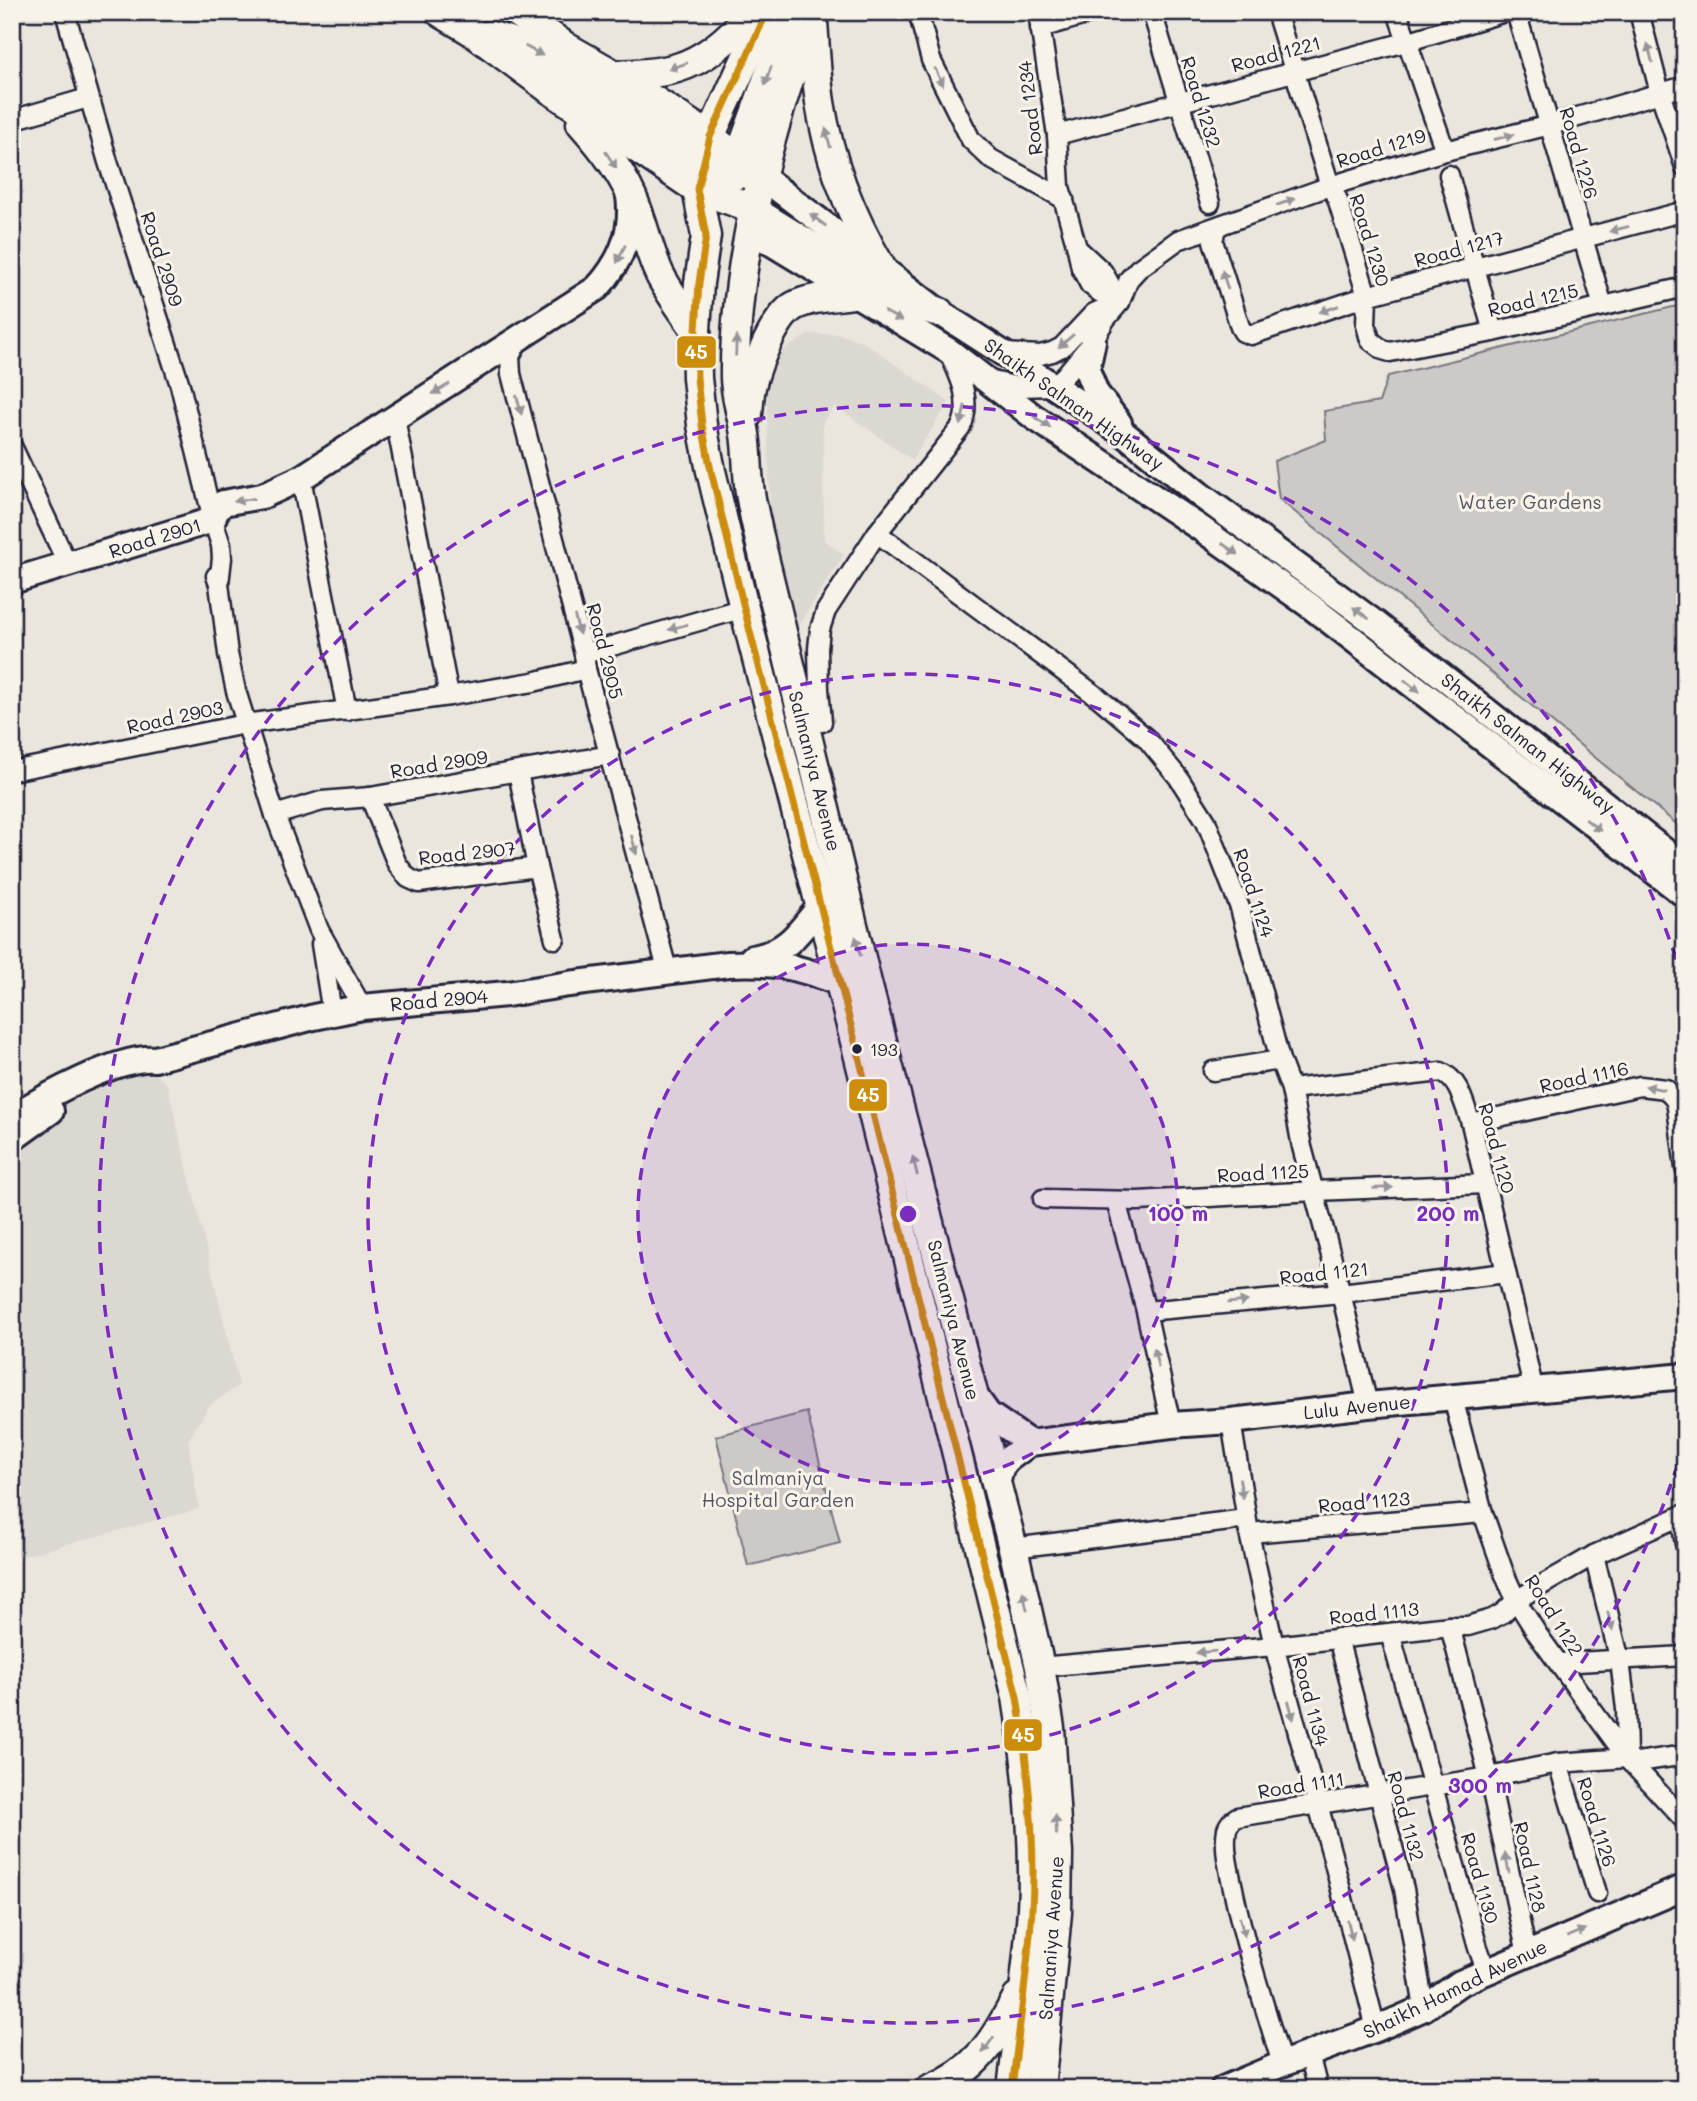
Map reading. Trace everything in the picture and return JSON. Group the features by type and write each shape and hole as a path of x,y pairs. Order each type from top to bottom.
{"main road":[{"path":"440,12 470,30 551,90 665,168 729,185"},
{"path":"496,12 521,15"},
{"path":"615,75 677,68 718,46 736,31 752,12"},
{"path":"750,491 725,458 713,400 711,332 729,185 767,12"},
{"path":"729,185 798,52 806,13"},
{"path":"806,13 820,102 834,162 855,221 882,269"},
{"name":"Shaikh Salman Highway","path":"521,15 566,47 615,75 729,185"},
{"path":"470,30 536,51 888,294 939,312"},
{"path":"551,90 606,152 628,188 661,277 696,330"},
{"name":"Salmaniya Avenue","path":"729,185 706,236 699,283 696,330 702,425 744,608 840,983 1017,1697 1023,1733 1032,1839 1032,1908 1012,2089"},
{"name":"Salmaniya Avenue","path":"729,185 737,328 735,379 750,491 761,545 863,970 1013,1548 1040,1667 1050,1728 1058,1853 1056,1913 1040,2089"},
{"path":"745,438 751,386 779,321 792,307 809,300 853,294"},
{"path":"930,2089 959,2075 982,2054 1023,1987"}],"street":[{"name":"Road 2909","path":"65,12 88,98 180,384 213,520 210,533 211,559 219,584 228,654 245,724 275,815 319,930"},
{"name":"Road 1234","path":"918,12 931,60 971,140 991,159 1064,199"},
{"path":"1039,20 1096,12"},
{"name":"Road 1232","path":"1153,12 1210,203"},
{"name":"Road 1230","path":"1276,12 1330,186 1338,198 1367,296 1366,326 1370,340 1390,352"},
{"path":"1397,12 1445,151"},
{"name":"Road 1221","path":"1057,135 1406,42 1505,12"},
{"name":"Road 1226","path":"1516,12 1603,306"},
{"path":"1639,12 1660,93 1685,167"},
{"name":"Road 1234","path":"1039,20 1057,135 1057,160 1081,268 1090,285 1120,302"},
{"name":"Road 1219","path":"1054,386 1093,341 1120,302 1129,279 1138,269 1178,240 1330,186 1445,151 1550,125 1685,86"},
{"path":"12,120 88,98"},
{"path":"1449,175 1493,332"},
{"name":"Shaikh Salman Highway","path":"729,185 882,269 939,312 1126,435 1199,494 1375,623 1685,867"},
{"name":"Shaikh Salman Highway","path":"729,185 853,294 949,351 1034,417 1309,605 1685,895"},
{"name":"Road 2901","path":"12,581 213,520 223,503 261,496 301,478 519,340 583,299 610,275 620,260 630,224 628,188"},
{"name":"Road 1217","path":"1222,225 1216,228 1213,241 1240,327 1248,335 1367,296 1685,211"},
{"name":"Road 1215","path":"1390,352 1493,332 1685,287"},
{"path":"1003,353 1040,355 1052,352 1062,346 1094,313 1120,302"},
{"name":"Road 2905","path":"519,340 510,356 511,374 668,973"},
{"path":"1093,341 1087,370 1096,393 1113,413 1126,435"},
{"path":"822,722 818,649 826,611 877,533 961,427 965,417 966,401 949,351"},
{"path":"988,380 1018,387 1054,386"},
{"path":"395,418 449,696"},
{"path":"12,446 68,565"},
{"path":"301,478 347,711"},
{"name":"Road 1124","path":"877,533 1099,698 1146,738 1178,776 1206,821 1232,884 1244,922 1290,1089 1368,1405"},
{"name":"Road 2903","path":"12,771 245,724 533,682 744,608"},
{"name":"Road 2909","path":"275,815 322,801 370,797 610,755"},
{"name":"Road 2907","path":"518,772 555,939"},
{"name":"Road 2907","path":"370,797 397,864 408,878 419,883 537,867"},
{"name":"Road 2904","path":"728,964 774,952 787,945 820,906"},
{"path":"319,930 362,1007"},
{"path":"319,930 332,1013"},
{"name":"Road 2904","path":"16,1114 97,1074 131,1061 155,1059 362,1007 507,993 728,964 780,964 805,969 840,983"},
{"name":"Road 2904","path":"12,1139 77,1094 148,1065 155,1059"},
{"path":"1213,1071 1280,1060"},
{"name":"Road 1120","path":"1290,1089 1441,1072 1456,1083 1471,1123 1534,1391"},
{"name":"Road 1116","path":"1471,1123 1640,1086 1666,1089 1677,1107 1685,1168"},
{"name":"Road 1125","path":"1043,1199 1116,1201 1485,1184"},
{"path":"1116,1201 1146,1311 1171,1424"},
{"name":"Road 1121","path":"1146,1311 1341,1293 1506,1273"},
{"name":"Lulu Avenue","path":"1030,1443 1171,1424 1231,1421 1368,1405 1685,1376"},
{"path":"973,1393 988,1413 1030,1443 1007,1460 1001,1468 996,1488"},
{"name":"Road 1122","path":"1453,1398 1483,1513 1516,1600 1629,1760 1685,1821"},
{"name":"Road 1134","path":"1231,1421 1247,1526 1274,1646 1332,1855 1376,2029"},
{"name":"Road 1123","path":"1013,1548 1247,1526 1483,1513"},
{"path":"1682,1515 1685,1544"},
{"name":"Road 1113","path":"1040,1667 1468,1626 1503,1613 1516,1600 1594,1555 1682,1515"},
{"path":"1594,1555 1620,1661 1629,1760"},
{"name":"Road 1128","path":"1450,1626 1489,1777 1527,1954"},
{"name":"Road 1130","path":"1390,1633 1487,1972"},
{"name":"Road 1132","path":"1338,1638 1404,1889 1423,2008"},
{"path":"1559,1663 1685,1656"},
{"name":"Road 1111","path":"1282,2064 1250,1961 1227,1860 1227,1829 1231,1821 1237,1817 1489,1777 1558,1763 1685,1755"},
{"name":"Road 1126","path":"1558,1763 1597,1893"},
{"name":"Shaikh Hamad Avenue","path":"1223,2089 1376,2029 1423,2008 1460,1983 1685,1886"},
{"path":"1309,2054 1318,2089"}],"shaded area":[{"path":"809,334 838,334 862,341 949,402 912,460 835,406 823,422 824,540 844,555 797,627 773,603 766,376 782,351"},
{"path":"148,1067 167,1084 239,1385 208,1407 188,1441 199,1509 12,1559 12,1143 60,1107"}],"green space":[{"name":"Water Gardens","path":"1685,304 1685,831 1279,499 1274,461 1326,440 1324,411 1379,402 1388,376"},
{"name":"Salmaniya Hospital Garden","path":"807,1412 840,1543 748,1566 716,1436"}],"transit line":[{"name":"45","path":"767,12 710,137 697,189 706,236 696,330 702,425 744,608 857,1049 1017,1697 1030,1803 1033,1883 1028,1954 1012,2089"}],"place":[{"name":"193","path":"857,1049"}]}
